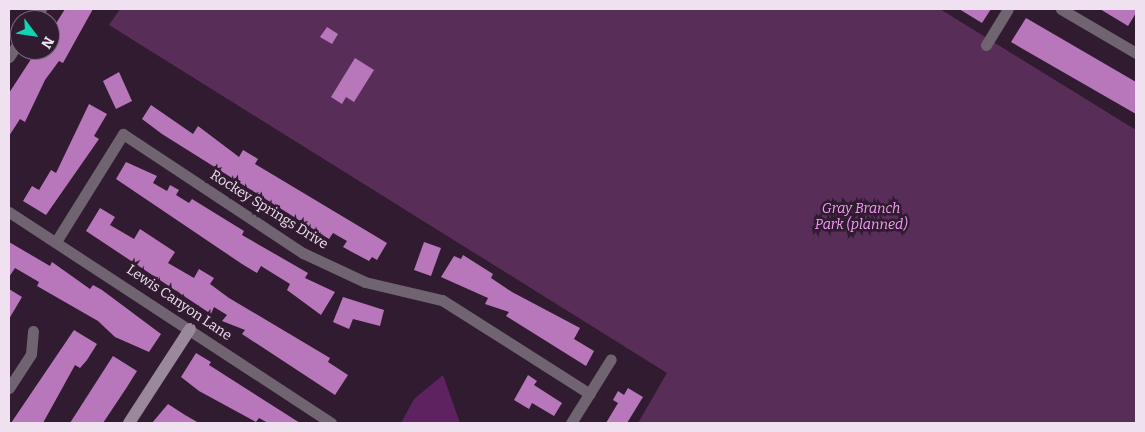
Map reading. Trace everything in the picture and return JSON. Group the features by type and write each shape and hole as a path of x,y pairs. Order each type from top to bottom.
{"street":[{"path":"986,45 1008,9"},
{"path":"1061,9 1136,53"},
{"name":"Rockey Springs Drive","path":"57,240 123,134 303,252 365,282 442,300 590,394"},
{"name":"Lewis Canyon Lane","path":"9,212 57,240 331,423"},
{"path":"129,423 190,329"},
{"path":"9,388 31,354 33,331"},
{"path":"571,423 611,359"}],"green space":[{"name":"Gray Branch Park (planned)","path":"120,9 940,9 1136,130 1136,423 638,423 667,373 109,25"}],"shaded area":[{"path":"443,375 460,423 401,423 414,399"}],"building":[{"path":"65,9 93,9 63,63 59,61 45,80 25,122 20,119 9,136 9,93 30,60 60,60 60,17"},
{"path":"959,9 991,9 982,23"},
{"path":"1100,9 1136,9 1136,13 1128,26"},
{"path":"1026,18 1136,82 1136,114 1011,42"},
{"path":"327,27 338,34 332,44 320,37"},
{"path":"355,58 374,70 354,102 346,97 342,104 331,97"},
{"path":"119,72 132,101 116,109 103,81"},
{"path":"89,104 107,114 94,136 99,139 46,215 23,201 32,186 39,190 51,170 56,173"},
{"path":"151,105 193,134 198,126 239,157 243,150 258,159 255,164 387,243 377,260 372,257 369,261 343,247 347,241 333,233 329,239 162,134 142,119"},
{"path":"126,162 157,176 153,183 167,191 170,185 179,190 176,195 189,203 192,199 244,231 242,235 308,273 305,278 335,292 321,315 287,290 290,284 261,266 257,273 242,264 116,179"},
{"path":"100,208 115,217 110,225 134,239 140,229 175,252 168,263 194,278 199,269 214,278 210,284 229,298 330,358 328,362 348,375 335,395 242,334 245,330 222,321 227,315 214,307 211,314 86,231"},
{"path":"9,242 50,266 52,262 90,289 93,285 102,290 161,334 149,352 115,337 98,321 37,286 39,282 15,268 9,277"},
{"path":"424,242 441,248 431,276 414,270"},
{"path":"463,255 493,274 491,278 512,292 580,328 574,339 594,351 586,366 506,316 509,312 485,304 488,298 441,277 454,256 461,259"},
{"path":"9,289 22,297 9,319"},
{"path":"343,297 384,310 380,326 353,319 349,329 333,322"},
{"path":"74,330 97,344 87,360 80,368 75,365 43,423 11,423"},
{"path":"196,353 211,362 209,365 300,423 268,423 259,418 256,422 199,391 181,377"},
{"path":"113,356 137,371 127,387 103,423 70,423"},
{"path":"528,375 537,381 534,385 562,403 554,416 532,403 529,409 514,400"},
{"path":"628,388 643,397 627,423 606,423 618,403 613,400 618,391 624,395"},
{"path":"168,404 185,415 199,423 152,423"}]}
